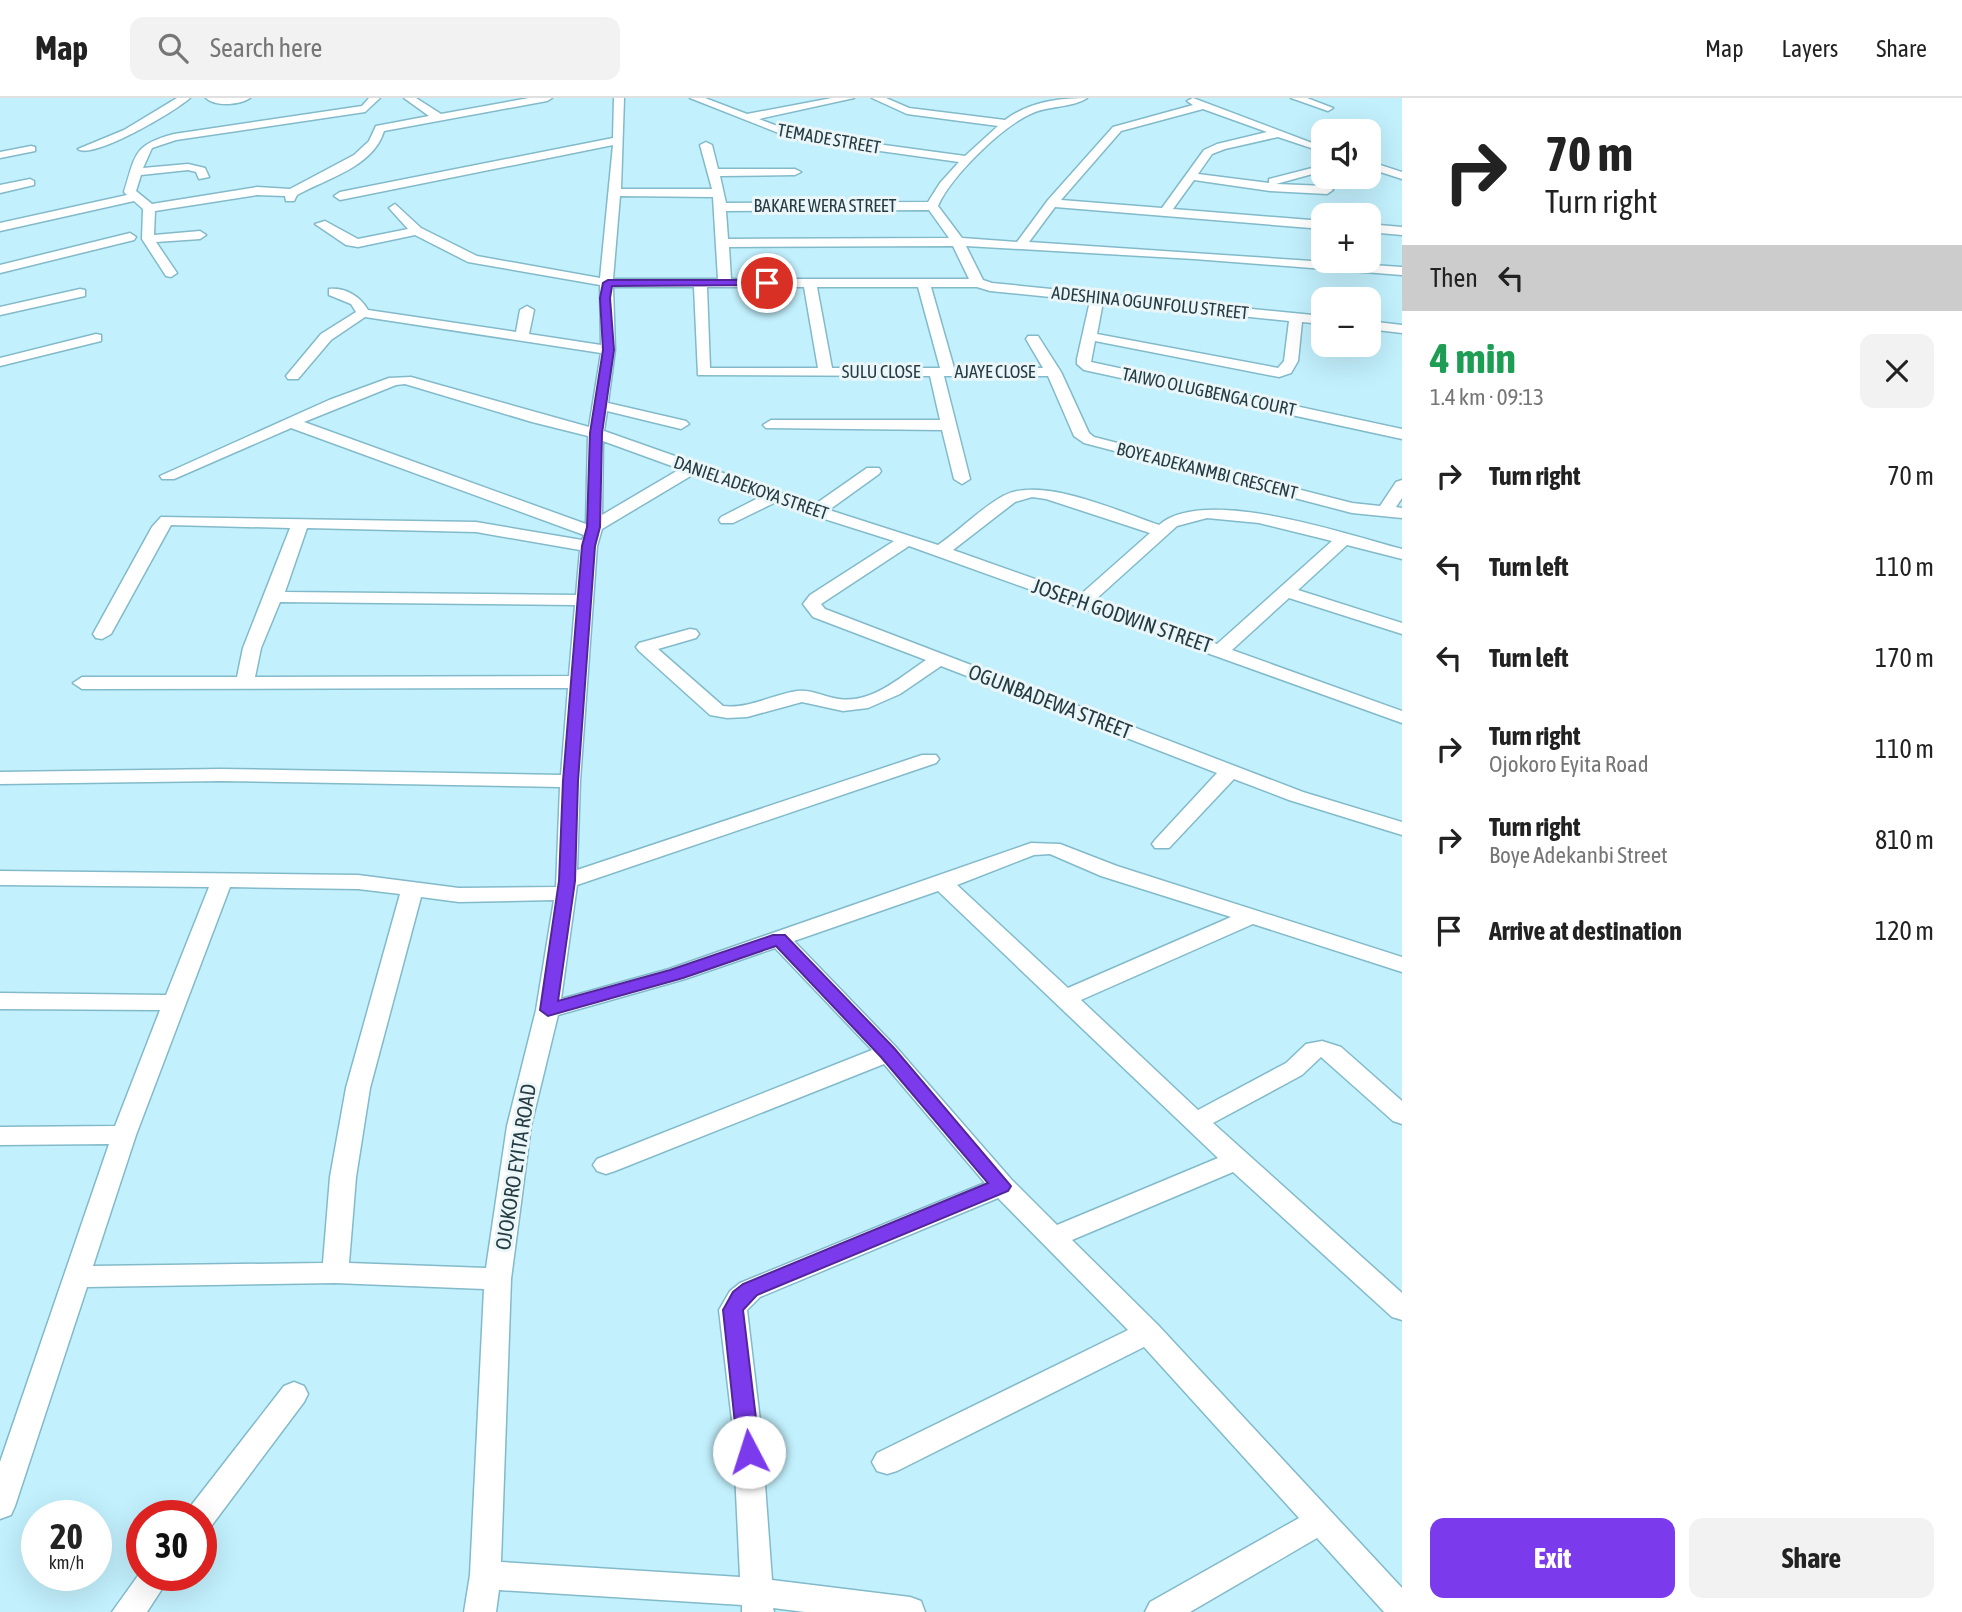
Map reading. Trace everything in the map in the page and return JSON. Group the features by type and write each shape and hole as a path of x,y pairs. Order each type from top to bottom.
{"street":[{"path":"84,149 139,126 185,98"},
{"path":"211,98 215,101 245,98"},
{"path":"375,98 365,109 162,139 148,146 142,154 139,172 130,192 149,208 257,191 291,195 353,160 374,143 379,129 437,116 547,98"},
{"path":"409,98 437,116"},
{"name":"OJOKORO EYITA ROAD","path":"480,1612 485,1575 498,1279 519,1126 548,1010 567,887 570,781 592,535 596,433 608,350 605,298 619,140 618,98"},
{"name":"TEMADE STREET","path":"695,98 794,136 969,160"},
{"path":"742,118 849,98"},
{"path":"877,98 906,111 1007,124"},
{"path":"978,283 957,242 932,206 933,198 1007,124 1037,107 1082,98"},
{"path":"1184,98 1311,145"},
{"path":"1296,98 1328,108"},
{"path":"1021,245 1052,203 1118,129 1205,105"},
{"path":"139,126 162,139"},
{"path":"1165,212 1201,159 1213,149 1279,133"},
{"path":"340,196 619,140"},
{"path":"706,145 719,193 725,283"},
{"path":"0,155 31,149"},
{"path":"139,172 192,167 201,170 203,177"},
{"path":"1381,169 1402,176"},
{"path":"1251,185 1311,171"},
{"path":"713,173 795,172"},
{"path":"1189,176 1251,185 1326,190"},
{"path":"0,189 30,183"},
{"path":"614,192 719,193"},
{"path":"0,227 136,197"},
{"path":"1052,203 1311,224"},
{"name":"BAKARE WERA STREET","path":"719,207 932,206"},
{"path":"149,208 148,239 171,273"},
{"name":"ADESHINA OGUNFOLU STREET","path":"395,208 417,231 473,259 608,283 978,283 990,287 1311,319"},
{"path":"321,224 350,242 358,243 417,231"},
{"path":"1381,229 1402,231"},
{"path":"148,239 200,235"},
{"path":"0,269 130,237"},
{"path":"721,243 957,242 1207,256 1402,271"},
{"path":"923,282 942,372 947,425 962,479"},
{"name":"SULU CLOSE","path":"700,283 703,372 942,372"},
{"path":"810,284 826,373"},
{"path":"334,292 356,301 363,313"},
{"path":"0,311 80,293"},
{"name":"TAIWO OLUGBENGA COURT","path":"1098,296 1084,364 1402,434"},
{"path":"522,337 527,310"},
{"path":"293,376 326,337 363,313 608,350"},
{"path":"1088,336 1279,373 1286,370 1292,361 1296,317"},
{"path":"1381,327 1402,329"},
{"path":"0,362 96,338"},
{"name":"BOYE ADEKANMBI CRESCENT","path":"1033,339 1054,372 1082,436 1089,440 1352,508 1394,512"},
{"name":"AJAYE CLOSE","path":"942,372 1054,372"},
{"name":"DANIEL ADEKOYA STREET","path":"168,476 290,422 398,380 420,383 537,419 596,433 772,497 907,540"},
{"path":"601,406 681,424"},
{"path":"290,422 592,535"},
{"path":"771,425 947,425"},
{"path":"102,634 164,521 476,527 592,535 693,468"},
{"path":"816,511 873,471"},
{"path":"1394,512 1402,485"},
{"path":"939,552 1009,499 1031,492 1048,494 1162,531"},
{"path":"727,520 772,497"},
{"path":"1083,602 1171,523 1198,515 1224,513 1259,518 1402,554"},
{"path":"245,683 252,648 274,597 300,524"},
{"name":"JOSEPH GODWIN STREET","path":"907,540 1220,651 1344,540"},
{"name":"OGUNBADEWA STREET","path":"907,540 811,604 819,613 939,660 1297,796 1402,830"},
{"path":"1287,592 1402,629"},
{"path":"274,597 585,600"},
{"path":"690,634 645,647 717,711 727,713 742,713 799,696 813,697 843,706 870,701 939,660"},
{"path":"1220,651 1402,717"},
{"path":"82,682 580,682"},
{"path":"0,878 358,882 459,895 567,887 929,759"},
{"path":"1162,844 1231,770"},
{"path":"0,778 221,775 570,781"},
{"path":"548,1010 664,978 943,883 1031,849 1053,848 1110,872 1402,965"},
{"path":"0,1506 124,1135 222,880"},
{"path":"943,883 1236,1160 1402,1310"},
{"path":"335,1273 343,1177 358,1088 412,890"},
{"path":"1066,998 1251,917"},
{"path":"779,939 888,1053 1002,1186 1148,1333 1319,1521 1396,1595"},
{"path":"0,1001 176,1003"},
{"path":"1197,1121 1294,1069 1314,1051 1322,1049 1332,1053 1402,1115"},
{"path":"606,1164 888,1053"},
{"path":"0,1136 124,1135"},
{"path":"1052,1238 1236,1160"},
{"path":"757,1602 747,1429 733,1317 733,1310 740,1298 750,1290 1002,1186"},
{"path":"78,1277 335,1273 498,1279"},
{"path":"887,1462 1148,1333"},
{"path":"213,1500 294,1394"},
{"path":"1161,1612 1319,1521"},
{"path":"485,1575 757,1602 910,1611"},
{"path":"128,1612 144,1591"}],"route":[{"path":"749,1452 733,1310 740,1298 750,1290 1002,1186 888,1053 779,939 599,998 548,1010 567,881 570,781 589,546 594,527 596,433 608,350 605,298 608,283 767,283"}]}
